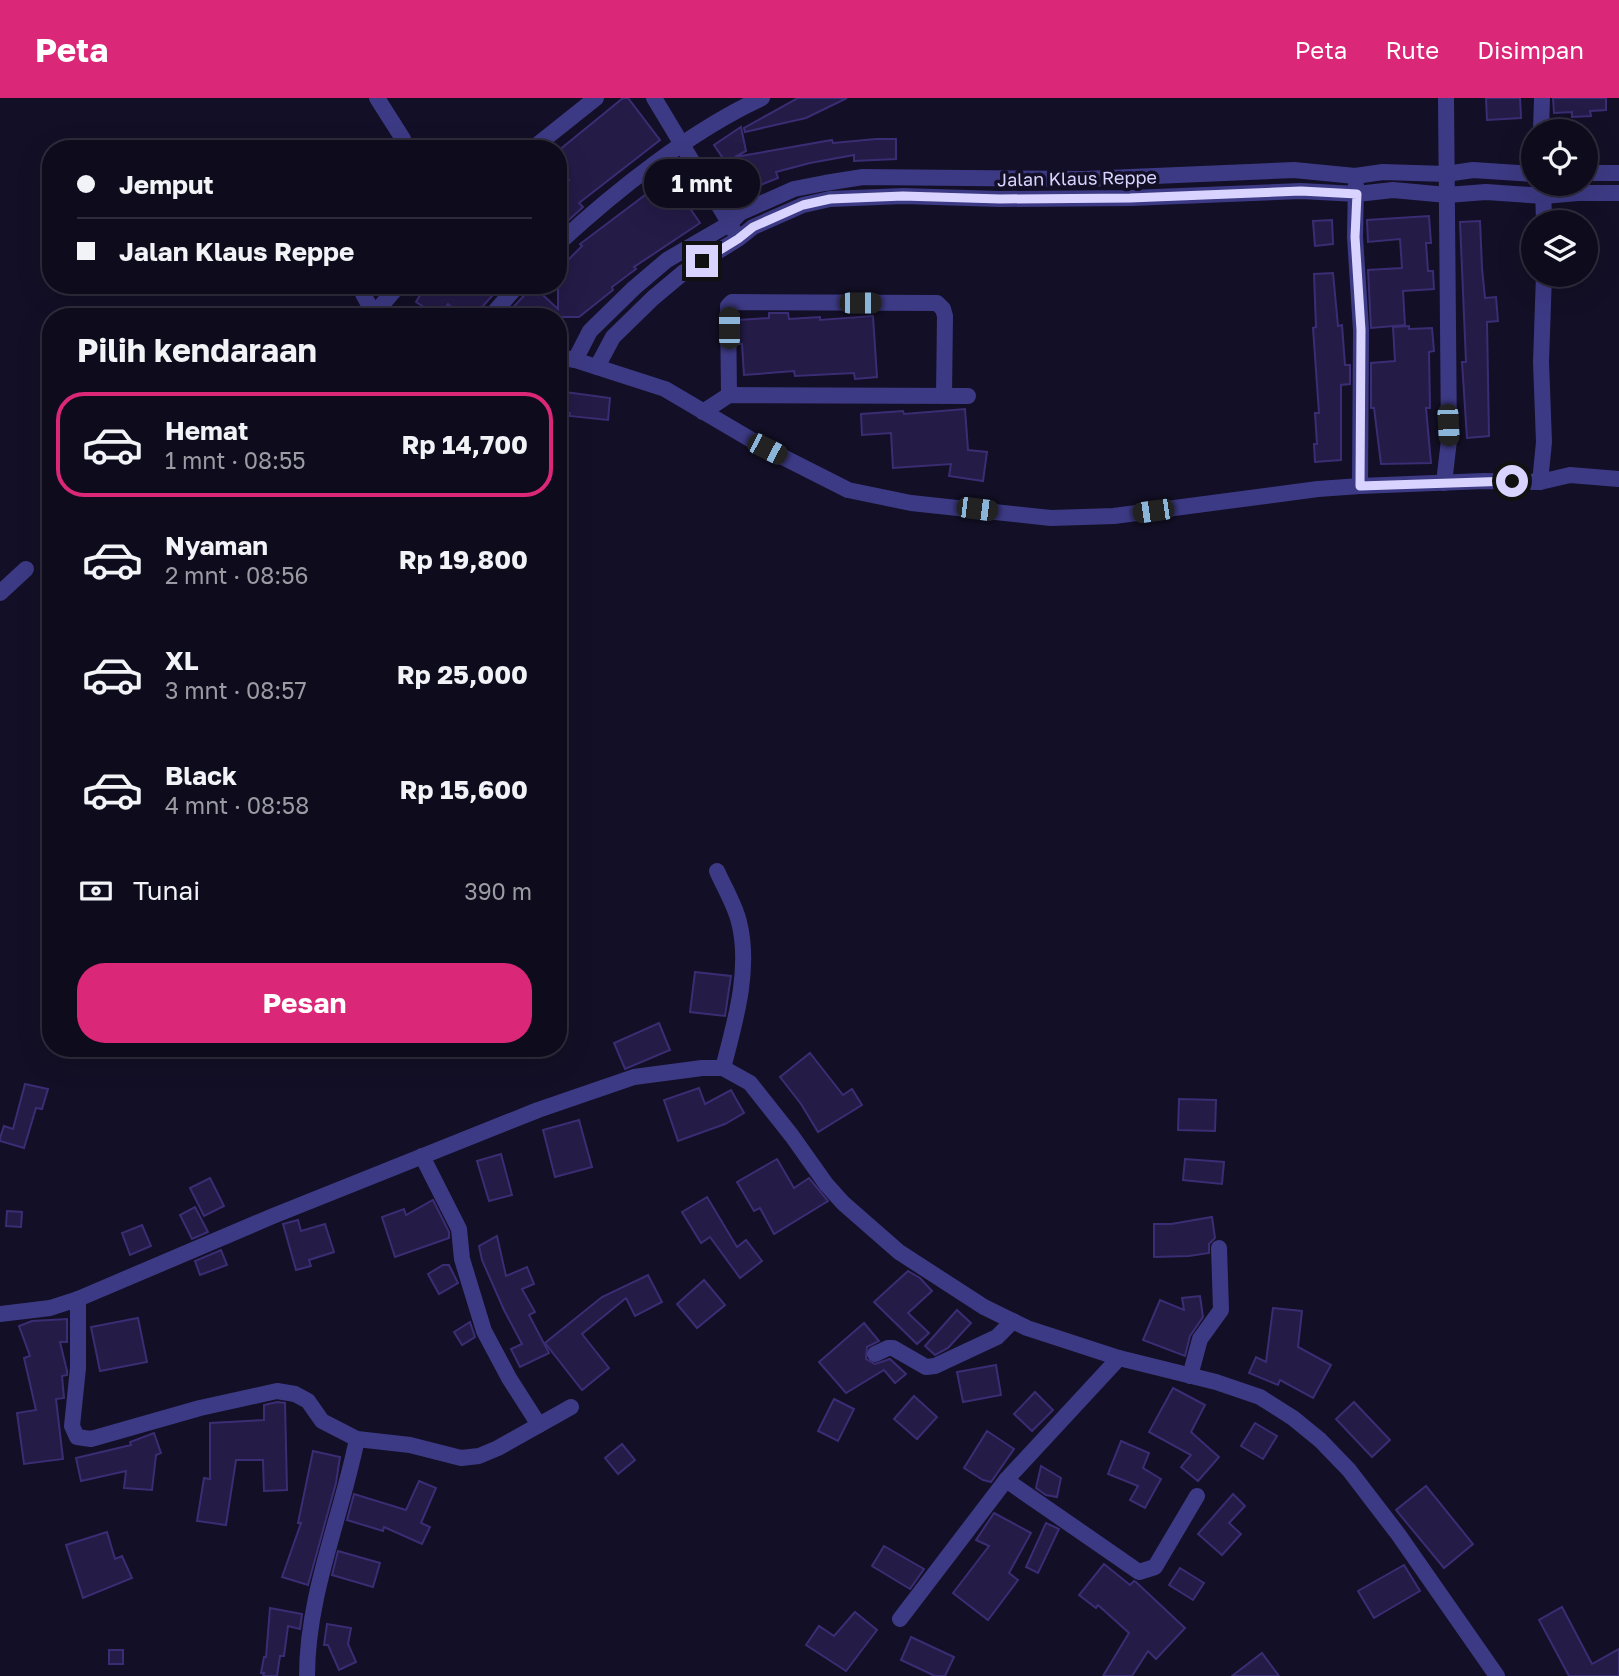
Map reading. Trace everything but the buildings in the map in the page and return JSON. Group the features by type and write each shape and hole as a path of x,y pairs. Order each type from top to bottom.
{"street":[{"path":"377,98 402,140"},
{"path":"543,140 596,98"},
{"path":"654,98 738,239"},
{"path":"567,236 681,146 762,98"},
{"path":"1444,483 1449,440 1446,98"},
{"path":"1541,119 1542,98"},
{"name":"Jalan Klaus Reppe","path":"567,357 634,288 667,260 729,224 740,213 794,189 863,177 1084,179 1294,170 1354,176 1383,172 1446,174 1473,170 1521,173"},
{"path":"1598,173 1619,173"},
{"path":"1354,176 1357,194 1355,237 1361,330 1360,486"},
{"name":"Jalan Klaus Reppe","path":"597,367 612,337 684,272 753,227 803,205 830,199 903,196 1000,199 1130,198 1301,191 1357,194 1393,190 1447,195 1521,191"},
{"name":"Jalan Klaus Reppe","path":"1598,192 1619,193"},
{"path":"1540,482 1544,442 1541,375 1544,287"},
{"path":"381,308 392,294"},
{"path":"498,308 510,294"},
{"path":"729,395 728,306 732,302 937,303 945,316 944,396"},
{"path":"567,358 665,389 767,449 848,490 911,503 1051,518 1114,516 1318,489 1484,481 1540,482 1570,475 1619,479"},
{"path":"703,411 729,395 968,396"},
{"path":"0,593 26,569"},
{"path":"717,871 739,921 743,968 735,1023 723,1068"},
{"path":"0,1314 50,1308 78,1299 422,1156 538,1110 634,1077 702,1068 723,1068 750,1083 826,1184 871,1227 899,1252 984,1307 1027,1328 1119,1358 1260,1397 1320,1440 1349,1470 1398,1534 1497,1676"},
{"path":"422,1156 459,1228 462,1259 484,1331 509,1378 539,1425"},
{"path":"1190,1376 1200,1339 1221,1310 1219,1248"},
{"path":"78,1299 78,1368 72,1426 77,1437 91,1439 200,1408 277,1391 295,1394 308,1401 323,1421 357,1439 410,1445 461,1458 479,1456 498,1448 572,1407"},
{"path":"875,1354 893,1348 926,1367 935,1366 997,1337 1013,1321"},
{"path":"900,1619 1006,1480 1119,1358"},
{"path":"307,1676 311,1612 349,1480 357,1439"},
{"path":"1006,1480 1139,1572 1155,1567 1197,1496"}],"route":[{"path":"702,261 753,227 803,205 830,199 903,196 1000,199 1130,198 1301,191 1357,194 1355,237 1361,330 1360,486 1512,481"}]}
